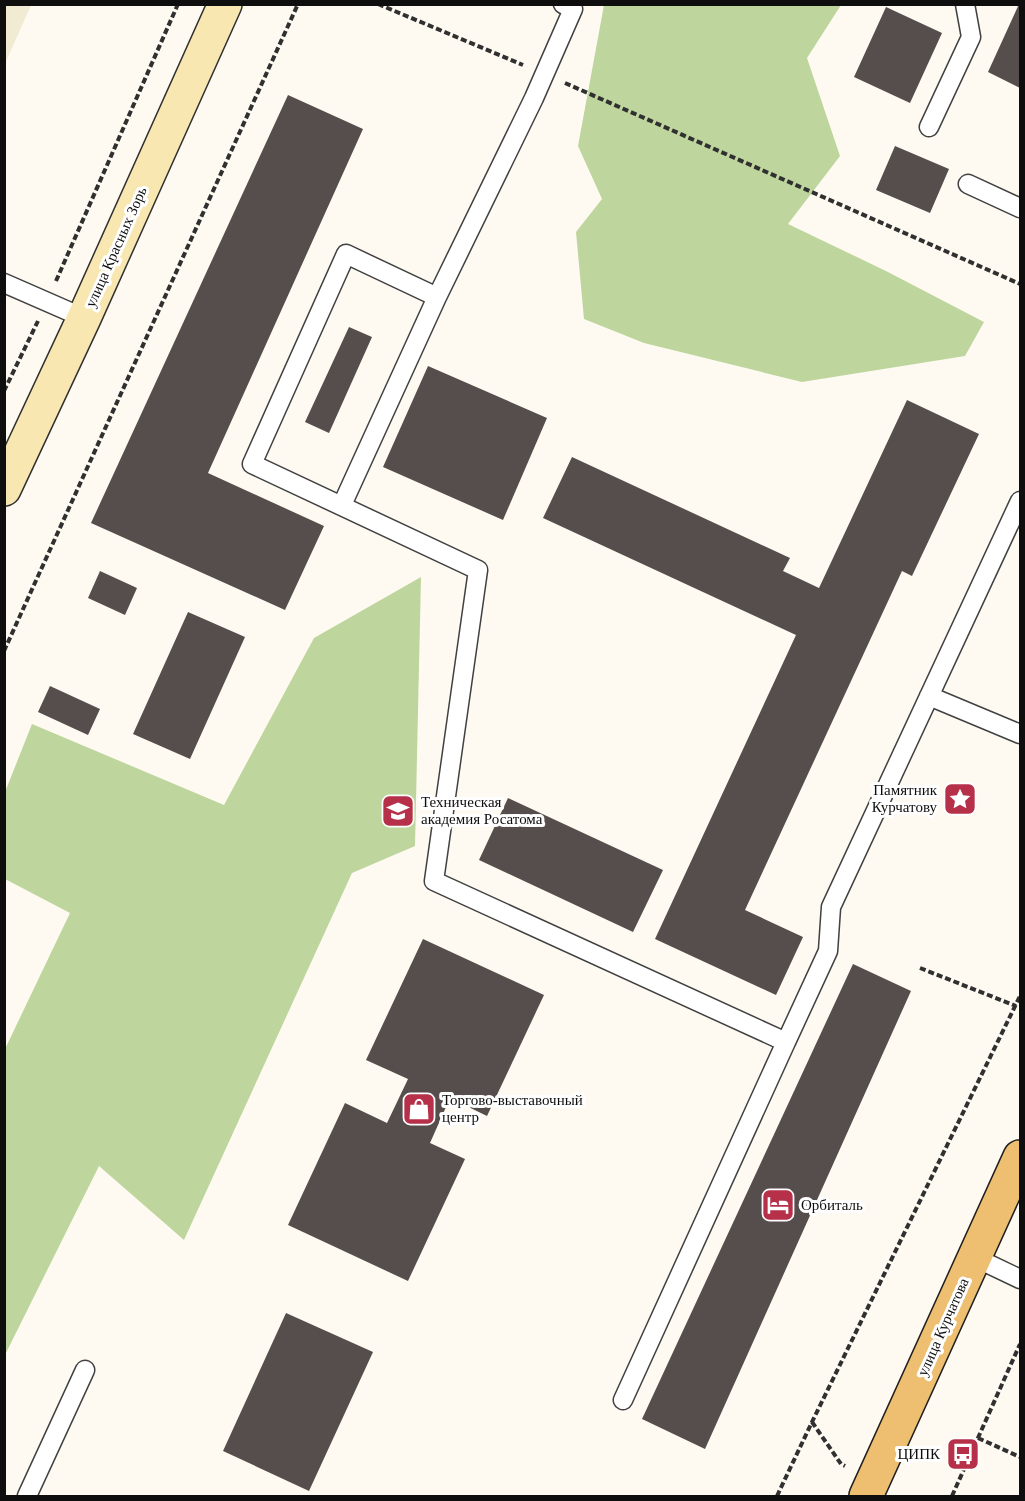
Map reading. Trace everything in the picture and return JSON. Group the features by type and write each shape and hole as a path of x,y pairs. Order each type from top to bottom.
{"main road":[{"name":"улица Курчатова","path":"866,1497 1020,1157"}],"street":[{"name":"улица Красных Зорь","path":"4,489 84,318 225,4"}],"lane":[{"path":"342,505 437,297 545,74 573,9 563,4"},
{"path":"929,127 971,37 965,4"},
{"path":"968,184 1020,208"},
{"path":"437,297 346,254 252,464 478,570 434,881 786,1042"},
{"path":"4,284 84,318"},
{"path":"623,1400 828,951 831,907 1020,501"},
{"path":"930,696 1020,734"},
{"path":"974,1257 1020,1279"},
{"path":"27,1497 85,1370"}],"path":[{"path":"4,392 178,4"},
{"path":"4,651 298,4"},
{"path":"378,4 545,74 1020,284"},
{"path":"920,968 1016,1006"},
{"path":"777,1497 1020,996"},
{"path":"952,1497 1020,1344"},
{"path":"978,1438 1020,1457"}],"shaded area":[{"path":"4,5 31,5 5,64"}],"green space":[{"path":"604,5 841,5 807,58 840,156 788,224 984,322 965,356 802,382 644,343 584,319 576,232 602,199 578,146"},
{"path":"421,577 415,846 352,873 184,1240 99,1166 5,1355 5,1049 70,913 5,879 5,792 32,724 224,805 314,638"}],"building":[{"path":"1020,4 1020,88 988,72"},
{"path":"886,7 942,33 910,103 854,77"},
{"path":"288,95 363,129 208,473 324,526 285,610 91,523"},
{"path":"895,146 949,169 930,213 876,190"},
{"path":"349,327 372,337 329,433 305,422"},
{"path":"428,366 547,418 503,520 383,467"},
{"path":"907,400 979,434 912,576 902,571 745,910 803,937 776,995 655,939 796,635 543,518 572,457 790,558 783,571 819,588"},
{"path":"100,571 137,588 125,615 88,598"},
{"path":"188,612 245,637 190,759 133,734"},
{"path":"50,686 100,709 88,735 38,712"},
{"path":"508,798 663,870 633,932 479,860"},
{"name":"Торгово-выставочный центр","path":"423,939 544,995 487,1116 450,1098 430,1143 465,1159 408,1281 288,1225 345,1103 387,1123 408,1079 366,1060"},
{"name":"Орбиталь","path":"853,964 911,991 705,1449 642,1419"},
{"path":"286,1313 373,1352 309,1491 223,1451"}],"place":[{"name":"Памятник Курчатову","path":"960,799"},
{"name":"Техническая академия Росатома","path":"398,811"},
{"name":"Торгово-выставочный центр","path":"419,1109"},
{"name":"Орбиталь","path":"778,1205"},
{"name":"ЦИПК","path":"963,1454"}]}
